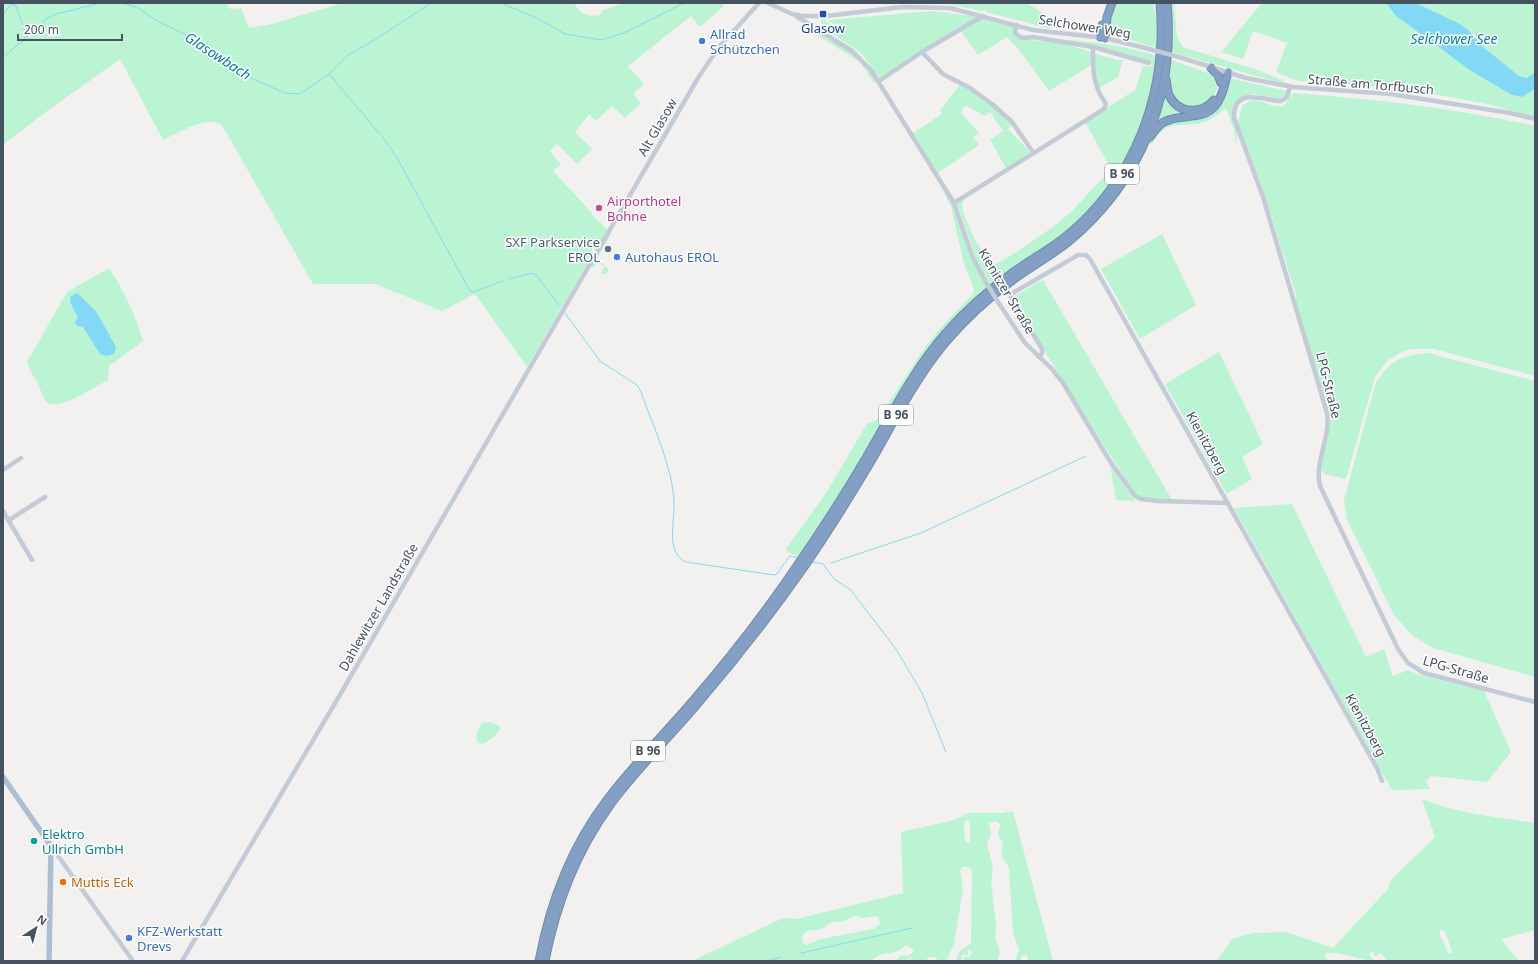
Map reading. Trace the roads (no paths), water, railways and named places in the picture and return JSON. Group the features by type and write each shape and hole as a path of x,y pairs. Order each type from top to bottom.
{"highway":[{"path":"1102,38 1106,3"},
{"path":"1102,38 1112,3"},
{"path":"1154,3 1162,22"},
{"name":"B 96","path":"808,556 913,378 944,335 984,295 1063,239 1081,223 1116,182 1138,144 1151,107 1158,75 1162,22 1160,3"},
{"name":"B 96","path":"545,961 554,920 567,881 585,844 602,816 628,782 733,662 847,502 898,412 934,357 962,324 987,301 1065,244 1091,222 1119,189 1144,146 1159,102 1166,73 1168,48 1167,3"},
{"path":"1211,68 1218,75 1221,83"},
{"path":"1166,73 1168,93 1173,102 1180,108 1189,111 1200,110 1210,104 1215,98 1226,72"},
{"path":"1144,146 1164,122 1176,118 1196,116 1214,107 1221,95 1226,72"},
{"name":"B 96","path":"539,961 557,892 579,844 598,812 623,779 728,659 802,565"}],"main road":[{"path":"3,777 51,846 49,961"}],"street":[{"name":"Alt Glasow","path":"586,270 698,78 719,48 759,3"},
{"name":"Selchower Weg","path":"768,3 792,14 813,16 913,7 950,8 1054,33 1102,38 1179,58"},
{"path":"774,3 777,8"},
{"name":"Kienitzer Straße","path":"792,14 811,24 859,56 879,81 954,203 972,256 998,302 1021,337 1064,383 1111,463 1135,496 1141,499 1158,501 1227,503"},
{"path":"811,24 813,16"},
{"path":"879,81 922,52 983,16"},
{"name":"Selchower Weg","path":"1017,25 1015,32 1022,38 1033,37 1093,47 1149,63"},
{"name":"Selchower Weg","path":"954,203 1106,106 1097,91 1093,74 1093,47"},
{"path":"922,52 943,74 983,96 1003,113 1012,122 1033,152"},
{"name":"Straße am Torfbusch","path":"1179,58 1226,72 1290,87 1391,94 1479,108 1535,119"},
{"name":"LPG-Straße","path":"1290,87 1288,95 1281,101 1255,96 1245,99 1236,107 1234,118 1264,197 1327,413 1328,429 1319,469 1320,486 1398,648 1408,663 1424,673 1535,702"},
{"name":"Kienitzberg","path":"1040,357 1042,349 1010,298 1011,294 1078,255 1086,255 1090,259 1136,338 1227,503 1267,569 1378,768 1382,781"},
{"name":"Dahlewitzer Landstraße","path":"182,961 338,698 586,270"},
{"path":"3,470 21,458"},
{"path":"9,520 45,497"},
{"path":"3,511 32,560"},
{"path":"51,846 133,961"}],"water":[{"name":"Selchower See","path":"1386,3 1416,3 1460,24 1469,30 1481,45 1519,76 1527,78 1535,72 1535,89 1522,97 1512,95 1471,71 1396,16"},
{"path":"77,293 96,311 116,347 114,354 107,356 100,354 83,327 77,326 75,322 78,318 70,302 71,296"}],"waterway":[{"path":"3,58 46,19 56,14 101,3"},
{"name":"Glasowbach","path":"123,3 136,7 157,21 193,38 239,73 285,93 300,94 329,74 348,55 373,41 431,3"},
{"name":"Glasowbach","path":"501,3 539,19 565,34 601,40 624,33 684,3"},
{"path":"3,14 12,4 16,6 27,36"},
{"path":"329,74 379,133"},
{"path":"382,136 397,158 470,291 473,292 503,281"},
{"path":"509,279 532,273 537,276 559,305"},
{"path":"565,313 600,361 637,385 641,392 662,447 670,476 674,503 672,536 675,551 679,557 686,562 774,575 777,574 790,556 798,558"},
{"path":"831,563 921,533 1086,456"},
{"path":"812,562 823,564 834,579 850,589 896,649 922,693 946,752"},
{"path":"801,953 912,928"},
{"path":"767,961 781,957"}],"place":[{"name":"Glasow","path":"823,14"},
{"name":"Allrad Schützchen","path":"702,41"},
{"name":"Airporthotel Bohne","path":"599,208"},
{"name":"SXF Parkservice EROL","path":"608,249"},
{"name":"Autohaus EROL","path":"617,257"},
{"name":"Elektro Ullrich GmbH","path":"34,841"},
{"name":"Muttis Eck","path":"63,882"},
{"name":"KFZ-Werkstatt Drevs","path":"129,938"}]}
